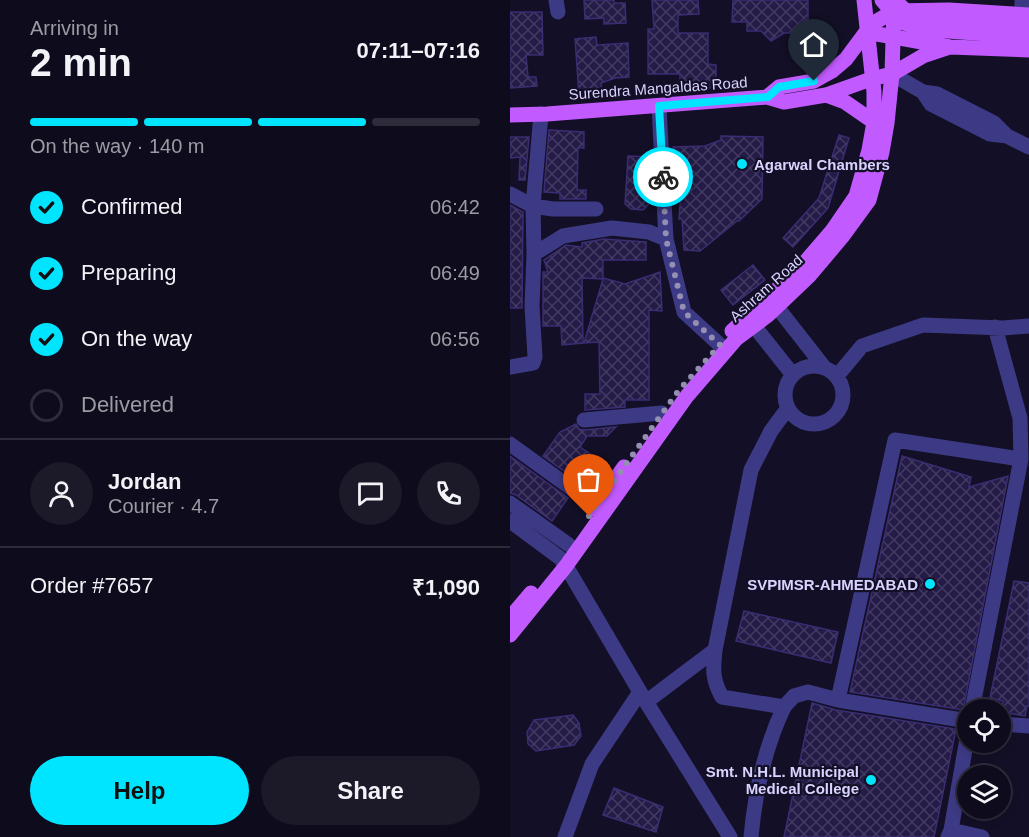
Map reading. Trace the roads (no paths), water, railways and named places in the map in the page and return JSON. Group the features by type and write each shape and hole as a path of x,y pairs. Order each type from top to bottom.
{"main road":[{"name":"Ashram Road","path":"510,618 563,562 569,545 679,390 722,349 736,339 800,268 856,196 874,122 874,92 864,0"},
{"path":"882,0 901,22 921,29 1029,37"},
{"name":"Ashram Road","path":"751,321 777,307 810,275 842,237 868,200 882,152 892,74 894,4"},
{"name":"Surendra Mangaldas Road","path":"510,115 768,97 779,87 814,81 832,71 846,60 872,24 894,4"},
{"path":"894,4 954,5 1025,14"},
{"path":"894,4 906,12 925,18 962,22 1025,14"},
{"path":"866,32 950,47 1029,50"},
{"path":"768,97 784,102 826,95 892,74 923,56 950,47"},
{"path":"826,95 844,102 874,122"},
{"name":"Ashram Road","path":"510,635 722,349"}],"street":[{"path":"892,74 923,92 938,94 966,108 994,123 1007,136 1029,147"},
{"path":"659,106 666,239 684,312 722,349"},
{"path":"510,367 533,363 535,357 532,306 533,206 541,114"},
{"path":"510,194 533,206 553,209 596,209"},
{"path":"534,254 563,236 612,228 649,232 666,239"},
{"path":"777,307 824,367 837,376 844,391 841,407 830,419 815,424 799,420 788,408 785,390 793,375 807,366 824,367"},
{"path":"751,321 793,375"},
{"path":"837,376 862,346 923,325 1029,326"},
{"path":"974,699 1021,459 1020,418 995,327"},
{"path":"784,707 722,697 714,683 713,669 751,470 771,431 788,408"},
{"path":"584,420 662,413"},
{"path":"838,700 895,440 1021,459"},
{"path":"510,444 596,506"},
{"path":"510,503 569,545"},
{"path":"510,521 563,562 730,837"},
{"path":"565,837 592,764 643,697 715,650"},
{"path":"751,837 756,795 775,727 784,707 794,696 808,692 838,700 957,719"},
{"path":"1011,725 1029,726"},
{"path":"964,753 949,834 982,837"}],"place":[{"name":"Agarwal Chambers","path":"742,164"},
{"name":"SVPIMSR-AHMEDABAD","path":"930,584"},
{"name":"Smt. N.H.L. Municipal Medical College","path":"871,780"}]}
